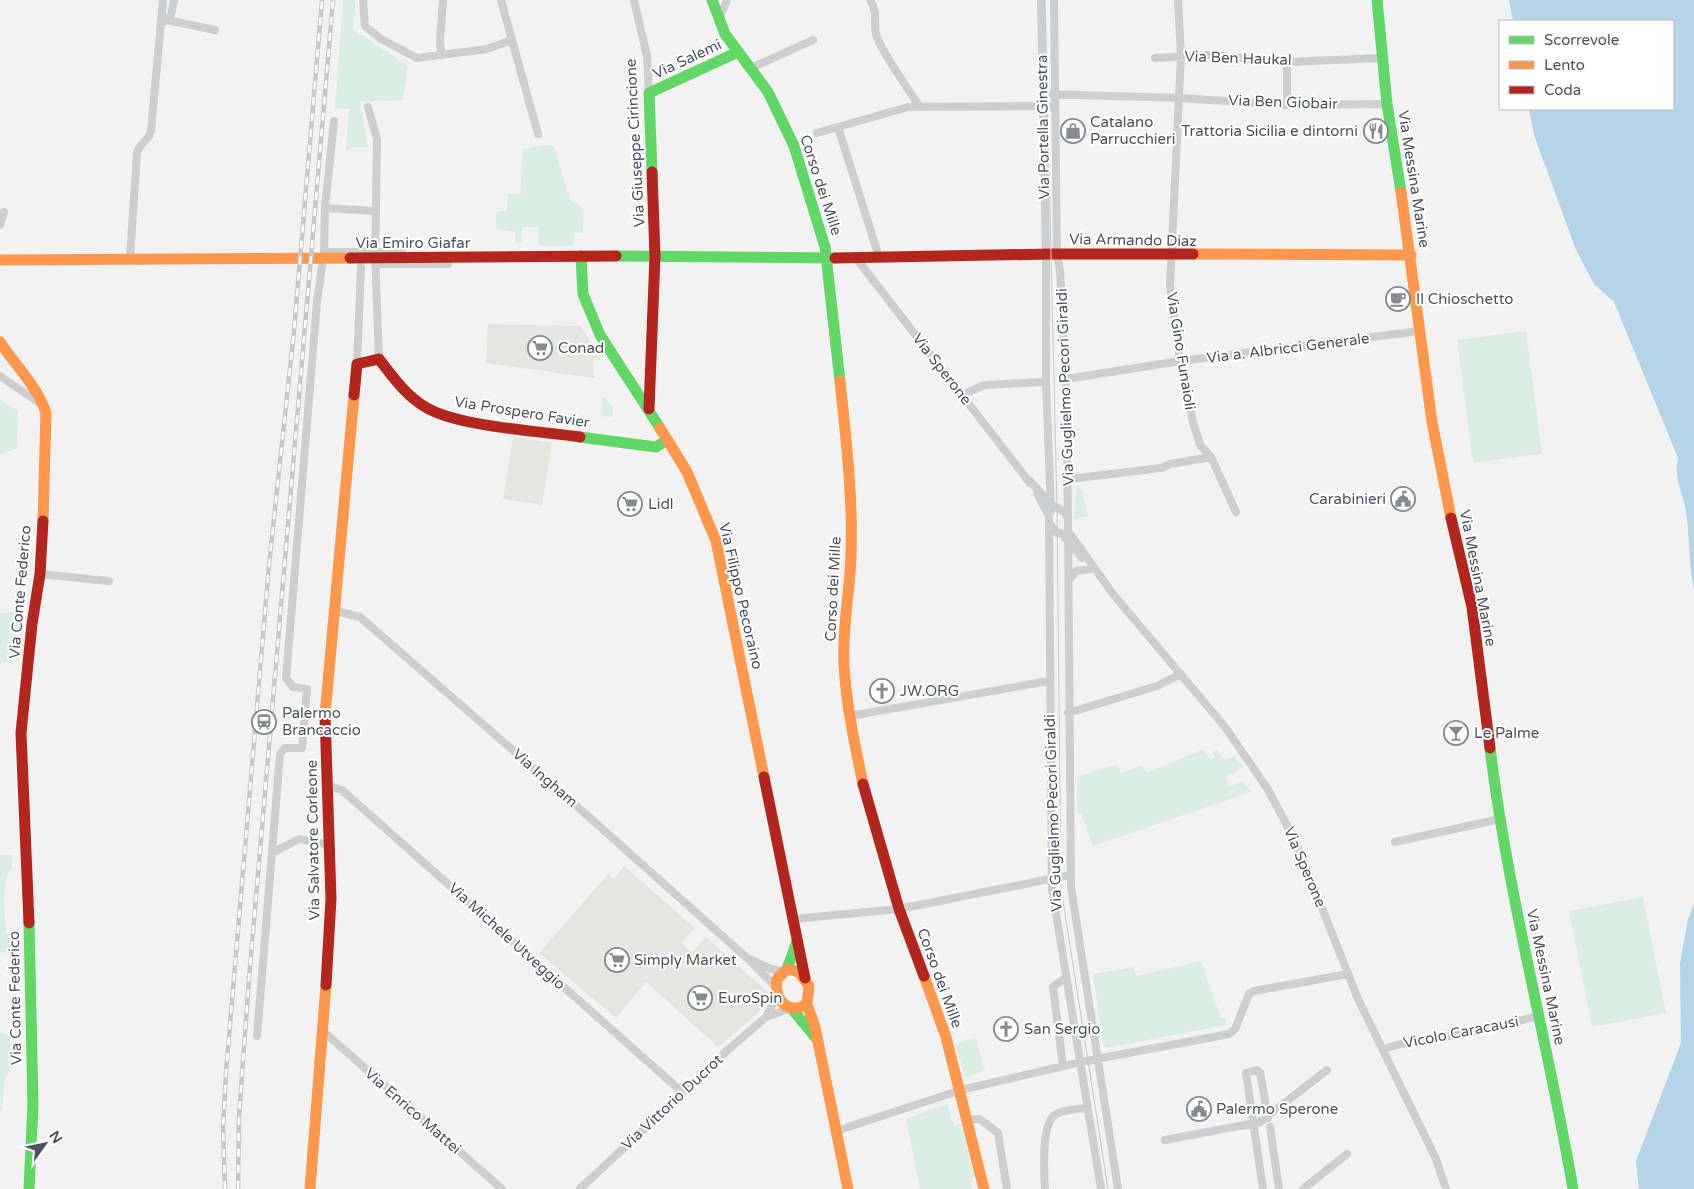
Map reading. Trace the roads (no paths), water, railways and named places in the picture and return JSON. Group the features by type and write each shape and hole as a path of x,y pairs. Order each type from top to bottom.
{"street":[{"path":"130,258 137,153 150,134 163,23 163,0"},
{"path":"163,23 171,15 174,0"},
{"path":"363,0 365,26 381,39 417,58 487,49 512,40"},
{"path":"441,55 442,0"},
{"path":"501,0 538,134"},
{"name":"Via Giuseppe Cirincione","path":"634,0 647,56 655,256 649,409"},
{"name":"Corso dei Mille","path":"712,0 725,34 751,68 780,113 794,146 825,247 840,367 849,474 851,555 846,605 844,664 850,716 866,796 899,908 946,1037 961,1090 984,1189"},
{"path":"719,19 727,0"},
{"path":"870,0 876,8 874,24 878,39 919,106"},
{"name":"Via Portella Ginestra","path":"1041,0 1042,106 1052,254"},
{"name":"Via Portella Ginestra","path":"1052,254 1055,106 1054,0"},
{"name":"Via Gino Funaioli","path":"1178,0 1181,55 1170,285 1180,361 1200,445 1211,457 1236,512"},
{"name":"Via Messina Marine","path":"1377,0 1387,104 1411,255 1420,331 1442,477 1472,607 1500,820 1518,920 1573,1189"},
{"path":"163,23 215,30"},
{"path":"751,68 813,40"},
{"name":"Via Salemi","path":"649,93 738,52"},
{"name":"Via Ben Haukal","path":"1155,58 1181,55 1211,55 1287,62 1382,58"},
{"path":"1287,62 1287,105"},
{"name":"Via Ben Giobair","path":"1042,94 1179,98 1287,105 1387,104"},
{"path":"817,133 919,106 1055,106"},
{"path":"361,267 357,364 379,359 375,264 377,139 368,107"},
{"path":"257,1036 280,754 285,748 302,748 304,728 307,689 293,687 286,678 334,121"},
{"path":"838,127 879,256"},
{"path":"325,208 376,211"},
{"path":"0,225 4,212"},
{"path":"324,252 475,253 512,257"},
{"name":"Via Armando Diaz","path":"826,258 1052,254 1171,256 1411,255"},
{"name":"Via Guglielmo Pecori Giraldi","path":"1052,254 1060,271 1066,379 1068,479 1066,527"},
{"name":"Via Guglielmo Pecori Giraldi","path":"1052,254 1046,382 1052,486 1049,681 1051,878 1065,978 1081,1062 1101,1189"},
{"name":"Via Emiro Giafar","path":"0,260 130,258 449,261 512,257 580,256 826,258"},
{"name":"Via Filippo Pecoraino","path":"580,256 583,294 600,335 649,409 694,487 716,541 805,978"},
{"name":"Via Sperone","path":"856,258 1029,480"},
{"path":"375,264 449,261"},
{"name":"Via a. Albricci Generale","path":"1066,379 1180,361 1420,331"},
{"name":"Via Conte Federico","path":"0,342 4,357 42,399 46,413 46,476 40,574 32,624 21,733 32,999 33,1105 29,1189"},
{"name":"Via Prospero Favier","path":"379,359 402,389 427,408 458,420 656,447 667,440"},
{"name":"Via Salvatore Corleone","path":"310,1189 324,1032 331,899 329,786 325,714 336,611 357,364"},
{"path":"0,376 44,406"},
{"path":"631,381 640,384 650,384"},
{"path":"962,395 984,385 1046,382"},
{"path":"1068,479 1162,468 1170,464 1211,457"},
{"path":"1029,480 1039,490 1052,512 1055,532 1066,527"},
{"path":"1029,480 1052,512"},
{"path":"1039,490 1046,490 1052,486"},
{"path":"1052,512 1064,512 1068,541 1090,569 1104,582"},
{"path":"1066,527 1104,582"},
{"name":"Via Guglielmo Pecori Giraldi","path":"1068,541 1070,874 1076,931 1118,1189"},
{"path":"1068,581 1076,571 1090,569"},
{"path":"40,574 109,580"},
{"name":"Via Sperone","path":"1104,582 1142,631 1181,674 1247,758 1287,824 1348,974 1382,1049 1436,1159 1446,1189"},
{"name":"Via Ingham","path":"336,611 360,617 572,801 747,958"},
{"path":"1068,713 1157,686 1181,674"},
{"path":"850,716 1049,681"},
{"name":"Via Michele Utveggio","path":"329,786 342,790 682,1092"},
{"path":"1395,842 1500,820"},
{"path":"272,853 299,839 330,845"},
{"path":"793,919 899,908 1070,874"},
{"path":"766,1017 777,992 777,979 785,970 798,940"},
{"path":"747,958 771,970 796,970 805,978 810,994 806,1004 798,1010 791,1009 766,1017"},
{"path":"747,958 817,1039"},
{"path":"836,1131 961,1090 1081,1062 1098,1061 1229,1034 1236,1029 1248,994 1254,991 1348,974"},
{"path":"1063,1066 1053,987 1065,978"},
{"path":"806,1004 817,1039 848,1189"},
{"name":"Vicolo Caracausi","path":"1382,1049 1417,1040 1464,1034 1539,1016"},
{"name":"Via Vittorio Ducrot","path":"580,1189 682,1092 766,1017"},
{"name":"Via Enrico Mattei","path":"324,1032 502,1189"},
{"path":"1263,1189 1245,1080 1246,1073 1257,1070 1260,1072 1268,1118"},
{"path":"1165,1140 1252,1124 1268,1118 1326,1070"},
{"path":"1045,1189 1044,1153 1051,1119 1056,1114 1068,1110 1087,1108"},
{"path":"967,1120 980,1119 998,1134 1006,1189"},
{"path":"1270,1127 1279,1189"},
{"path":"1257,1152 1273,1149"},
{"path":"1303,1189 1347,1154"}],"water":[{"path":"1509,0 1694,0 1694,589 1686,511 1677,471 1678,458 1614,302 1594,284 1576,250 1534,135 1529,110 1674,110 1674,20 1513,20"},
{"path":"1694,903 1694,1189 1639,1189 1636,1161 1681,1043 1680,963 1688,919"}],"tram line":[{"path":"1045,0 1057,508 1061,888 1108,1189"}],"railway":[{"path":"225,1189 223,1128 226,1072 269,565 294,331 322,0"},
{"path":"238,1189 239,1116 249,979 333,0"}],"place":[{"name":"Catalano Parrucchieri","path":"1073,131"},
{"name":"Trattoria Sicilia e dintorni","path":"1376,131"},
{"name":"Il Chioschetto","path":"1398,299"},
{"name":"Conad","path":"540,348"},
{"name":"Carabinieri","path":"1403,499"},
{"name":"Lidl","path":"630,504"},
{"name":"JW.ORG","path":"882,691"},
{"name":"Palermo Brancaccio","path":"264,722"},
{"name":"Le Palme","path":"1456,733"},
{"name":"Simply Market","path":"617,960"},
{"name":"EuroSpin","path":"700,998"},
{"name":"San Sergio","path":"1006,1029"},
{"name":"Palermo Sperone","path":"1199,1109"}]}
